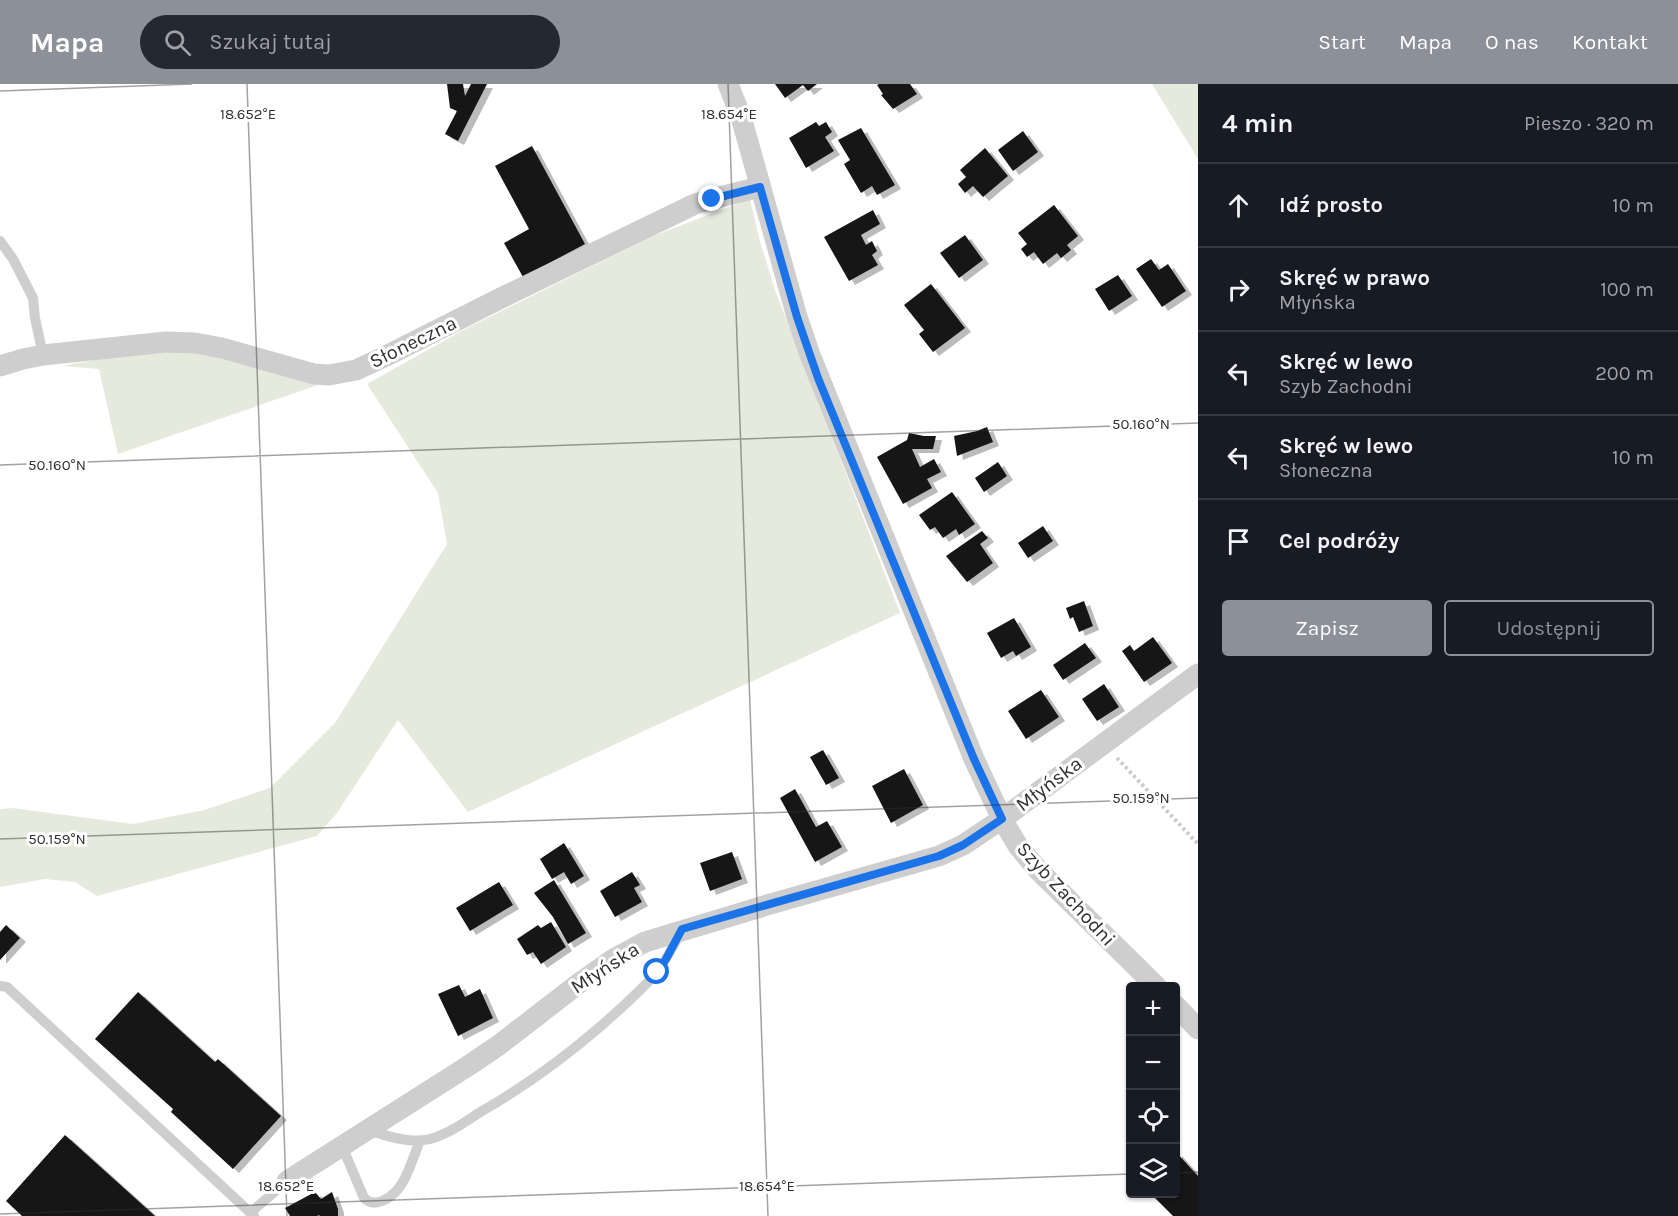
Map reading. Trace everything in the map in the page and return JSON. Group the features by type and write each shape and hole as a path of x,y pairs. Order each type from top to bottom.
{"street":[{"name":"Szyb Zachodni","path":"728,84 741,117 797,317 815,371 974,759 1002,819 1018,846 1039,871 1151,982"},
{"name":"Słoneczna","path":"0,366 43,355 180,342 222,348 314,374 342,373 369,365 695,204 760,187"},
{"name":"Młyńska","path":"287,1181 491,1050 612,960 645,942 682,929 939,856 963,845 1002,819 1198,674"},
{"path":"1180,1010 1198,1029"}],"lane":[{"path":"0,241 33,298 43,355"},
{"path":"368,1130 391,1137 420,1141 444,1133 502,1100 575,1047 622,1007 657,972 682,929"},
{"path":"0,986 7,987 252,1215 287,1181"},
{"path":"342,1146 364,1198 377,1203 398,1191 420,1141"}],"path":[{"path":"1112,753 1198,844"}],"shaded area":[{"path":"1152,84 1198,84 1198,159"},
{"path":"750,199 775,290 900,613 468,812 398,720 337,813 317,836 97,896 75,882 45,879 0,887 0,809 12,808 133,824 204,810 270,788 335,723 447,544 438,493 367,384 465,329 653,236"},
{"path":"196,350 258,364 318,385 118,454 99,369 62,366 134,353"}],"building":[{"path":"447,84 463,84 465,96 471,84 487,84 458,141 445,134 457,111 450,108"},
{"path":"775,84 817,84 808,91 803,85 785,98"},
{"path":"910,84 917,94 893,109 881,95 883,94 877,85"},
{"path":"816,122 819,126 826,122 832,132 825,137 834,151 806,168 789,138"},
{"path":"861,128 895,185 877,195 872,186 861,193 844,164 850,160 838,140"},
{"path":"1023,131 1038,152 1013,171 998,150"},
{"path":"532,146 585,244 523,277 504,243 529,229 495,166"},
{"path":"985,148 1008,176 983,197 973,186 965,193 958,184 966,177 960,170"},
{"path":"1054,205 1078,236 1067,245 1071,250 1061,258 1057,253 1043,264 1034,252 1027,257 1021,249 1027,244 1018,233"},
{"path":"873,210 880,224 861,235 866,245 872,241 877,251 872,255 878,265 849,281 824,237"},
{"path":"965,235 983,260 959,278 940,253"},
{"path":"1151,259 1159,270 1168,264 1186,291 1162,307 1136,269"},
{"path":"1118,275 1132,296 1109,311 1095,289"},
{"path":"931,284 965,328 933,352 919,334 924,330 904,305"},
{"path":"987,427 993,442 957,456 954,436"},
{"path":"909,433 936,436 933,449 912,449 920,467 934,459 941,472 927,479 932,488 903,504 877,457 907,440"},
{"path":"998,462 1007,476 984,492 975,478"},
{"path":"952,492 975,524 959,535 956,529 943,538 935,527 930,530 919,515"},
{"path":"1043,526 1053,541 1028,558 1018,543"},
{"path":"982,531 988,538 980,544 993,563 967,582 946,556"},
{"path":"1084,601 1093,626 1079,632 1073,617 1070,619 1066,608"},
{"path":"1014,618 1031,647 1016,656 1013,651 1001,658 987,633"},
{"path":"1153,637 1172,663 1144,682 1122,651 1130,645 1134,651"},
{"path":"1085,643 1096,658 1063,680 1053,665"},
{"path":"1104,684 1119,707 1097,721 1082,699"},
{"path":"1041,690 1059,717 1026,739 1008,711"},
{"path":"823,750 839,778 826,785 810,757"},
{"path":"904,769 923,805 891,823 872,786"},
{"path":"795,789 816,827 827,821 842,847 815,862 780,798"},
{"path":"564,843 584,876 571,884 564,872 552,879 540,859"},
{"path":"732,852 742,879 710,891 700,863"},
{"path":"632,872 640,885 634,888 642,902 615,917 600,891"},
{"path":"554,880 586,933 568,944 553,917 534,893"},
{"path":"499,882 513,905 470,931 456,908"},
{"path":"551,922 566,947 541,964 533,952 527,955 517,939 538,925 541,928"},
{"path":"6,925 20,938 0,960 0,932"},
{"path":"459,985 465,997 480,989 493,1018 458,1036 438,994"},
{"path":"138,992 215,1062 218,1059 281,1116 233,1169 171,1112 173,1109 95,1039"},
{"path":"65,1135 155,1216 22,1216 6,1201"},
{"path":"1180,1156 1198,1176 1198,1216 1173,1216 1155,1198 1180,1198"},
{"path":"315,1192 321,1199 332,1192 338,1216 290,1216 285,1208"}],"route":[{"path":"657,972 682,929 951,852 1002,819 974,759 818,378 797,317 760,187 712,199"}]}
